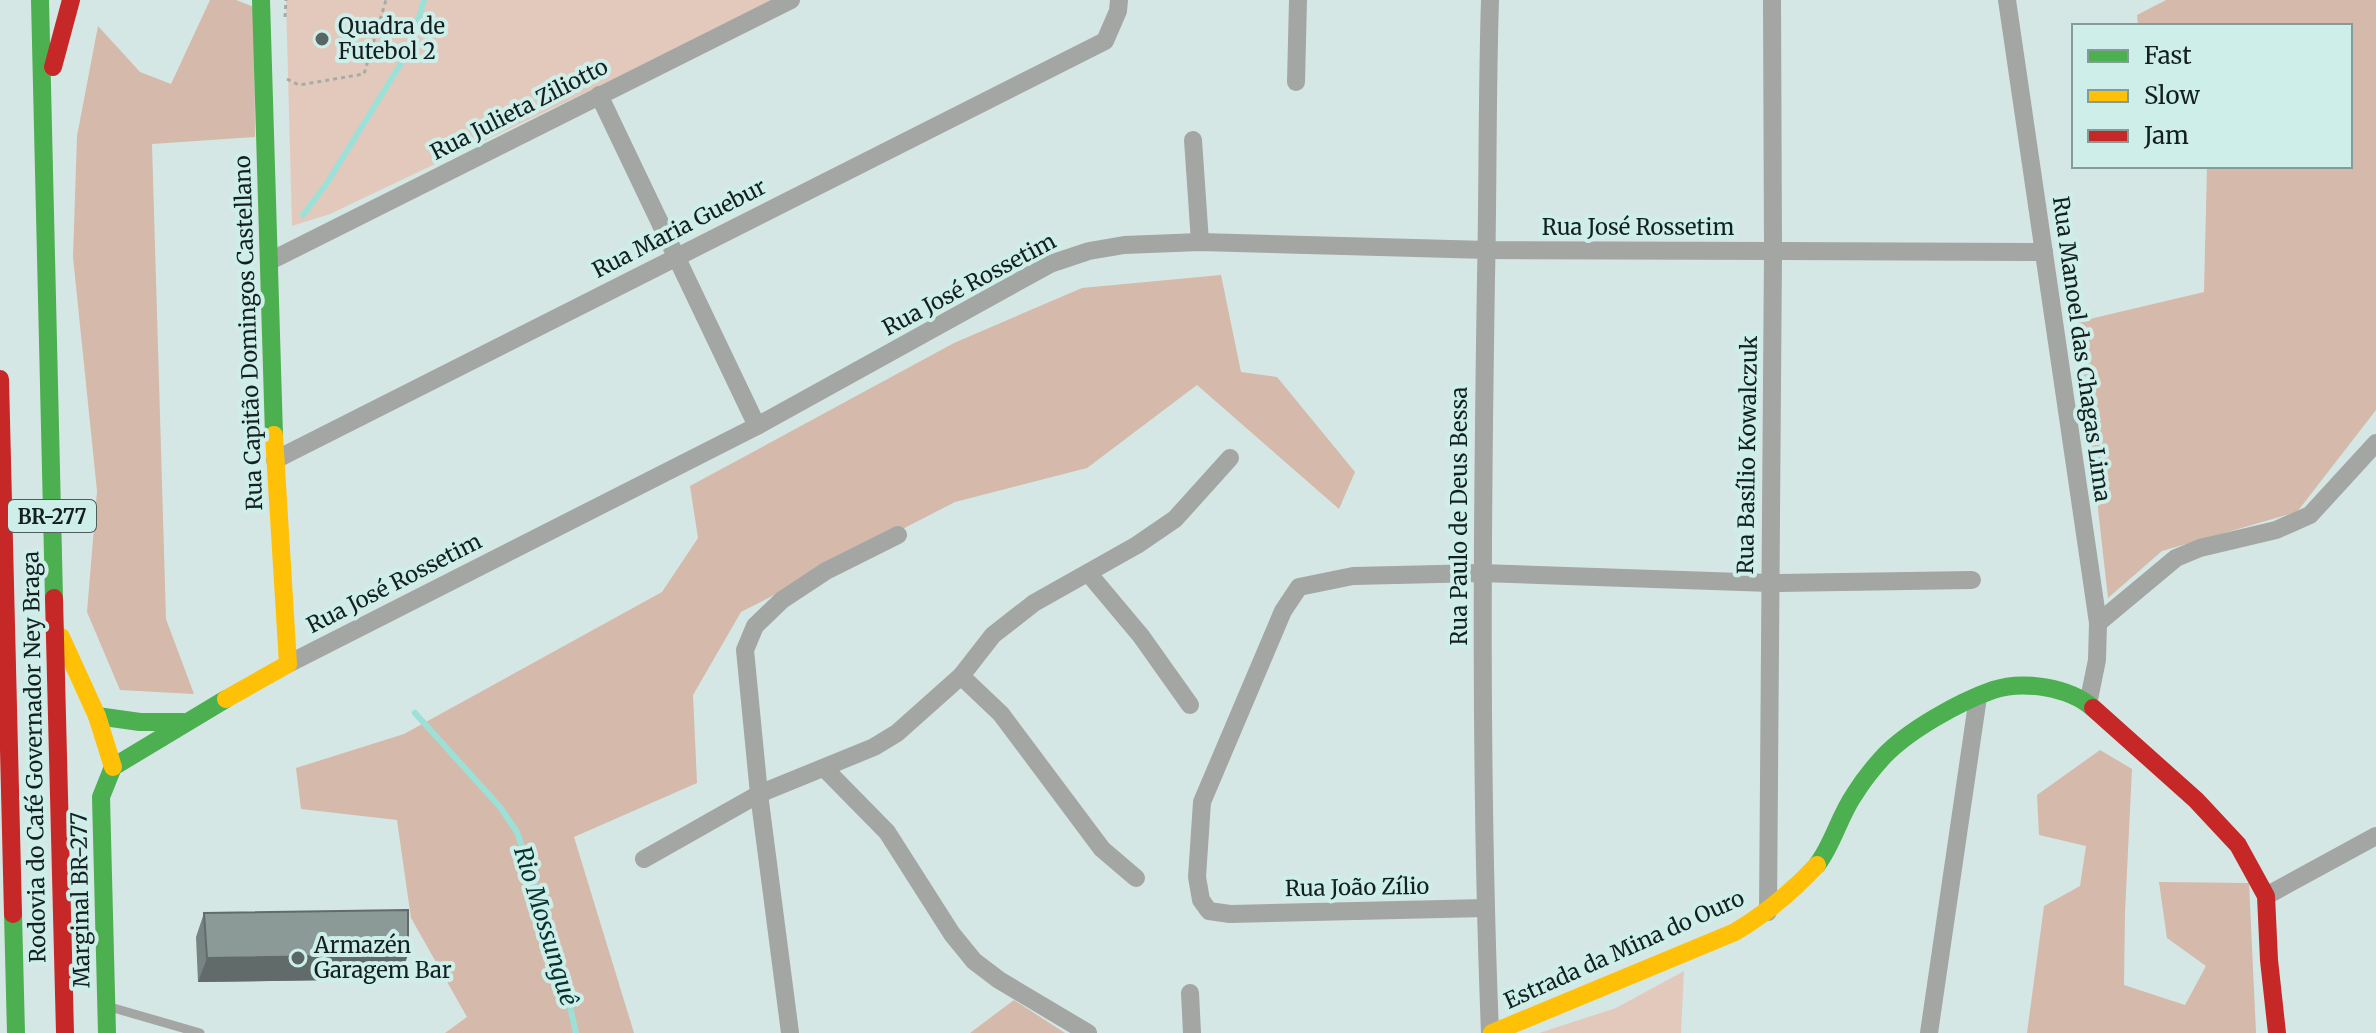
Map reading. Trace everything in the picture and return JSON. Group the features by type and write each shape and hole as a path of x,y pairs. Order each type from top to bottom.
{"main road":[{"name":"Rodovia do Café Governador Ney Braga","path":"40,0 65,1033"},
{"path":"43,150 54,65 71,0"},
{"name":"Rua Capitão Domingos Castellano","path":"261,0 275,460 288,664"},
{"name":"Rodovia do Café Governador Ney Braga","path":"0,379 16,1033"},
{"path":"55,621 97,716 113,767"},
{"name":"Rua José Rossetim","path":"113,767 288,664"},
{"name":"Estrada da Mina do Ouro","path":"1491,1033 1735,932 1768,912 1818,864 1831,845 1852,797 1885,755 1933,719 1995,689 2023,686 2058,690 2088,704 2196,800 2238,845 2266,896 2277,1033"},
{"path":"97,716 143,723 187,721"},
{"path":"0,793 9,749"},
{"name":"Marginal BR-277","path":"107,1033 101,797 113,767"}],"street":[{"name":"Rua Julieta Ziliotto","path":"270,261 791,0"},
{"name":"Rua Maria Guebur","path":"275,460 1105,41 1118,11 1119,0"},
{"path":"1296,82 1298,0"},
{"name":"Rua Paulo de Deus Bessa","path":"1490,0 1481,573 1485,908 1491,1033"},
{"name":"Rua Basílio Kowalczuk","path":"1768,912 1772,0"},
{"name":"Rua Manoel das Chagas Lima","path":"2007,0 2098,623 2097,660 2088,704"},
{"path":"599,95 757,426"},
{"path":"1193,140 1200,242"},
{"name":"Rua José Rossetim","path":"288,664 757,426 1050,264 1089,251 1124,245 1200,242 1487,250 2044,252"},
{"path":"2098,623 2176,558 2200,548 2276,530 2310,515 2376,443"},
{"path":"644,859 759,794 874,747 897,733 961,676 993,635 1034,603 1089,574 1175,519 1230,458"},
{"path":"790,1033 759,794 745,650 755,626 782,600 826,571 898,535"},
{"path":"1481,573 1770,583 1972,580"},
{"name":"Rua João Zílio","path":"1481,573 1333,579 1299,587 1283,611 1202,802 1197,877 1201,900 1209,911 1230,914 1485,908"},
{"path":"1089,574 1141,636 1190,705"},
{"path":"961,676 1001,714 1102,849 1136,878"},
{"path":"1929,1033 1978,697"},
{"path":"824,768 887,832 952,934 974,961 999,980 1088,1033"},
{"path":"2266,896 2376,836"},
{"path":"1190,993 1192,1033"}],"lane":[{"path":"107,1006 200,1033"}],"path":[{"path":"284,77 299,85 364,74 386,0"}],"shaded area":[{"path":"210,0 236,0 254,7 255,137 152,144 166,619 194,694 120,690 87,612 97,491 73,257 77,136 98,26 140,72 171,84"},
{"path":"286,0 781,0 330,214 292,226"},
{"path":"2166,0 2376,0 2376,410 2297,512 2162,551 2108,598 2077,322 2204,292 2207,168 2352,168 2352,24 2138,24 2137,15"},
{"path":"1221,275 1241,372 1277,377 1355,472 1339,509 1197,385 1087,468 955,502 741,612 693,695 697,783 574,837 634,1033 445,1033 467,1017 411,918 397,820 301,809 296,768 404,734 662,592 698,538 690,486 954,343 1082,288"},
{"path":"2100,750 2132,769 2124,985 2185,1005 2206,966 2167,938 2159,882 2249,883 2256,1033 2027,1033 2044,906 2080,886 2086,846 2039,835 2037,795"},
{"path":"1684,971 1681,1033 1539,1033 1616,1008"},
{"path":"1014,1000 1065,1033 970,1033"}],"building":[{"path":"408,910 408,955 207,958 204,913"}],"waterway":[{"name":"Rio Mossunguê","path":"303,215 327,183 410,49 424,0"},
{"name":"Rio Mossunguê","path":"415,713 500,807 517,832 556,946 576,1033"}],"traffic: fast":[{"path":"40,0 54,598"},
{"path":"261,0 274,435"},
{"path":"1817,865 1849,803 1872,770 1894,746 1935,718 1993,690 2018,686 2059,690 2093,708"},
{"path":"107,1033 101,797 113,767 226,699"},
{"path":"97,716 140,722 183,722"},
{"path":"13,914 16,1033"}],"traffic: slow":[{"path":"226,699 288,664 274,435"},
{"path":"61,637 97,716 113,767"},
{"path":"1492,1033 1735,932 1779,902 1817,865"}],"traffic: jam":[{"path":"53,67 71,0"},
{"path":"0,379 13,914"},
{"path":"54,598 65,1033"},
{"path":"2093,708 2196,800 2238,845 2266,896 2277,1033"}],"place":[{"name":"Quadra de Futebol 2","path":"322,39"},
{"name":"Armazén Garagem Bar","path":"298,958"}]}
